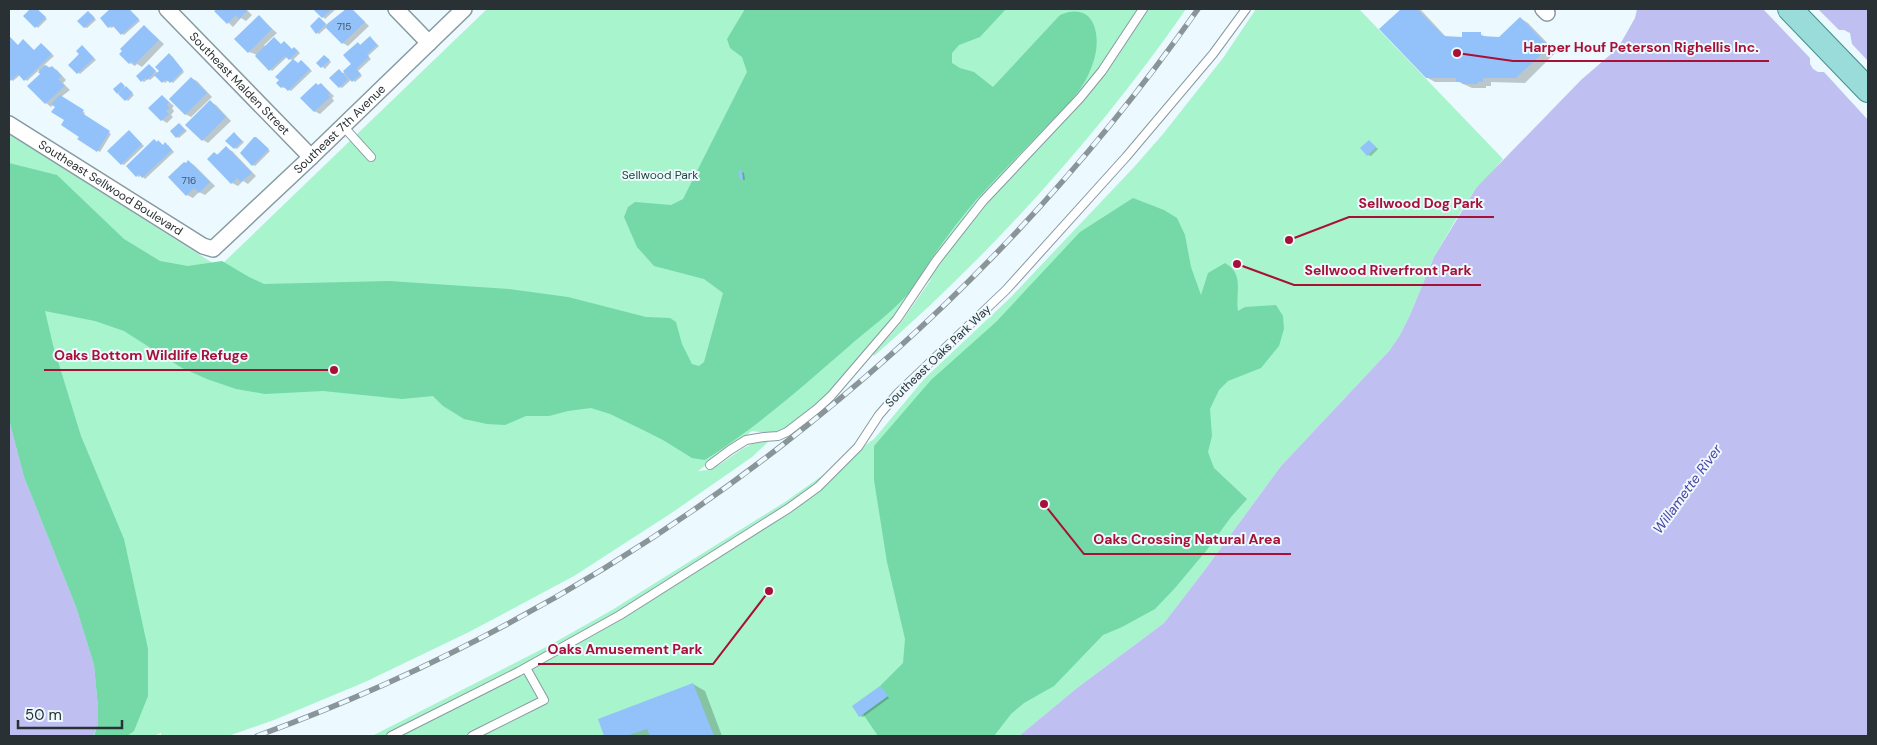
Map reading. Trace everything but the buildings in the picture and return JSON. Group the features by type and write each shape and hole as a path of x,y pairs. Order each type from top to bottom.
{"main road":[{"path":"1790,9 1868,90"}],"street":[{"name":"Southeast Malden Street","path":"167,9 311,157"},
{"path":"396,9 429,43"},
{"name":"Southeast 7th Avenue","path":"213,249 464,9"},
{"name":"Southeast Sellwood Boulevard","path":"9,124 203,246 213,249"}],"lane":[{"path":"710,465 746,440 764,436 778,436 787,432 831,396 898,319 936,261 984,201 1097,78 1143,9"},
{"name":"Southeast Oaks Park Way","path":"391,736 526,668 647,599 799,501 824,482 858,447 879,416 898,393 1006,290 1150,131 1226,38 1246,9"},
{"path":"343,126 371,158"},
{"path":"472,736 544,700 526,668"}],"green space":[{"name":"Sellwood Park","path":"487,9 1186,9 1117,102 1041,192 960,277 917,317 874,356 873,354 900,324 932,278 898,310 852,367 804,415 789,426 775,432 752,431 698,471 718,465 750,445 768,442 752,457 673,512 574,576 469,632 365,682 274,720 228,736 161,736 161,733 154,736 9,736 9,134 219,267"},
{"path":"745,9 1006,9 980,37 959,45 952,53 952,63 960,68 974,72 993,87 1060,15 1072,12 1082,13 1089,17 1096,33 1096,53 1089,73 1073,99 976,200 941,245 901,302 778,407 705,460 692,458 639,428 610,414 591,408 549,416 526,416 505,425 487,424 464,419 443,406 433,396 402,399 323,391 265,394 236,389 182,368 124,331 95,321 45,311 53,345 81,436 124,539 148,649 148,696 134,731 127,736 94,736 98,724 98,708 94,665 76,607 24,477 9,420 9,163 57,175 124,239 160,261 188,266 222,261 264,284 389,281 509,289 568,297 646,317 670,318 676,322 682,344 692,364 699,366 704,362 723,293 704,279 654,266 637,247 624,217 628,207 635,202 671,205 683,199 747,72 742,57 730,48 727,39"},
{"path":"1256,9 1359,9 1503,159 1476,188 1455,221 1434,257 1400,335 1389,351 1281,466 1164,623 1077,688 1019,736 372,736 550,645 612,610 785,502 874,439 925,378 1011,297 1135,166 1223,58"},
{"path":"1133,198 1164,210 1177,218 1185,235 1191,267 1201,295 1208,273 1225,263 1231,267 1237,278 1238,311 1245,307 1276,305 1283,316 1284,329 1279,346 1261,368 1228,381 1219,390 1210,409 1212,436 1208,452 1214,468 1247,499 1206,551 1155,609 1103,635 1054,686 1024,703 1011,714 994,736 878,736 863,714 887,696 880,686 903,663 905,639 887,562 874,480 874,446 931,380 996,322 1080,232"}],"water":[{"name":"Willamette River","path":"1637,9 1868,9 1868,736 1019,736 1077,688 1164,623 1281,466 1389,351 1410,315 1434,257 1476,188 1581,80 1618,48 1635,18"},
{"path":"9,420 24,477 76,607 94,665 98,724 93,736 9,736"}],"pier":[{"path":"1763,9 1818,9 1839,30 1850,33 1852,44 1868,61 1868,120 1824,72 1818,72 1813,69 1810,64 1810,58"}],"railway":[{"path":"257,736 397,679 532,611 661,532 783,444 899,348 1007,242 1107,129 1198,9"}],"place":[{"name":"Harper Houf Peterson Righellis Inc.","path":"1457,53"},
{"name":"Sellwood Dog Park","path":"1289,240"},
{"name":"Sellwood Riverfront Park","path":"1237,264"},
{"name":"Oaks Bottom Wildlife Refuge","path":"334,370"},
{"name":"Oaks Crossing Natural Area","path":"1044,504"},
{"name":"Oaks Amusement Park","path":"769,591"}]}
